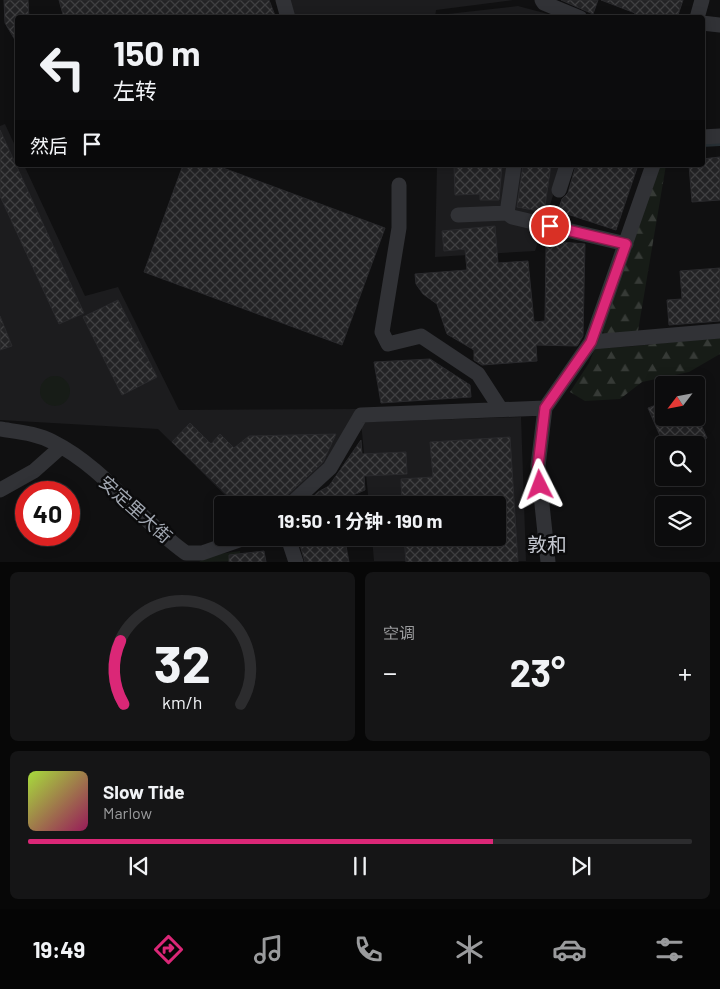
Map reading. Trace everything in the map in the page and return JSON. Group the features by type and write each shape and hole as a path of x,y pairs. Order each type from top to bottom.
{"street":[{"path":"283,0 287,15"},
{"path":"542,0 544,3 573,15"},
{"path":"699,15 702,0"},
{"path":"705,23 720,25"},
{"path":"705,137 720,136"},
{"path":"507,213 514,167"},
{"path":"559,190 566,167"},
{"path":"548,562 538,466 545,408 591,342 652,167"},
{"path":"399,185 399,228 382,332 388,344 421,336 478,374 500,408"},
{"path":"458,214 507,213 512,217 626,244"},
{"path":"591,342 720,331"},
{"path":"300,496 330,468 361,415 500,408 545,408"},
{"name":"安定里大街","path":"0,429 26,433 51,441 61,447 103,478 186,553 194,557 223,546"},
{"path":"0,490 34,471 61,447"},
{"path":"291,546 296,562"}],"shaded area":[{"path":"290,0 513,0 436,10 435,15 294,15"},
{"path":"518,6 552,15 439,15"},
{"path":"5,124 15,146 15,167 25,167 85,296 118,287 179,410 359,409 319,477 297,496 226,496 158,429 0,420 0,126"},
{"path":"437,167 562,167 535,251 435,257"},
{"path":"521,417 526,561 374,561 373,546 506,546 506,496 368,496 361,422"}],"green space":[{"path":"659,167 666,167 638,331 606,336 602,330"},
{"path":"720,337 720,354 689,372 670,376 655,376 655,379 642,382 620,399 585,401 570,392 589,363 595,348 626,347"},
{"path":"55,376 66,380 70,391 66,402 55,406 44,402 40,391 44,380"},
{"path":"240,551 241,561 199,562 211,555"}],"building":[{"path":"4,0 28,0 29,15 15,15 15,40 5,23"},
{"path":"59,0 269,0 275,15 63,15"},
{"path":"561,0 598,0 593,14"},
{"path":"601,0 683,0 678,15 634,15 635,13"},
{"path":"0,130 15,163 15,167 17,167 84,313 59,324 0,196"},
{"path":"720,157 720,200 692,202 689,167 705,167 705,159"},
{"path":"182,167 220,167 385,228 342,345 144,272"},
{"path":"454,167 502,167 499,200 480,200 480,194 455,195"},
{"path":"523,167 551,167 544,212 517,207"},
{"path":"575,167 637,167 616,230 558,211 562,199 568,193"},
{"path":"495,226 498,263 528,261 534,322 545,321 546,247 548,241 585,244 583,336 577,346 536,345 537,361 482,365 474,360 474,350 447,334 437,304 423,294 416,284 415,274 467,270 465,249 444,251 442,231"},
{"path":"720,268 720,321 669,325 667,300 682,299 680,271"},
{"path":"118,300 157,377 122,395 83,317"},
{"path":"0,316 12,346 0,350"},
{"path":"430,359 470,385 471,397 381,403 374,362"},
{"path":"655,405 655,424 648,408"},
{"path":"190,423 211,444 220,434 234,448 249,436 336,434 323,462 286,496 229,496 172,442"},
{"path":"656,426 702,426 707,438 705,439 705,436 660,436"},
{"path":"510,437 518,562 406,562 405,546 506,546 506,496 402,496 401,479 433,477 430,442"},
{"path":"361,440 362,454 406,452 407,474 364,476 365,490 351,496 314,496 329,486"},
{"path":"300,546 346,546 349,562 305,562"},
{"path":"264,551 266,562 229,562 229,555"}],"waterway":[{"path":"705,145 720,144"}],"district":[{"name":"敦和","path":"547,544"}],"route":[{"path":"540,485 538,466 541,426 545,408 591,342 626,244 550,226"}]}
